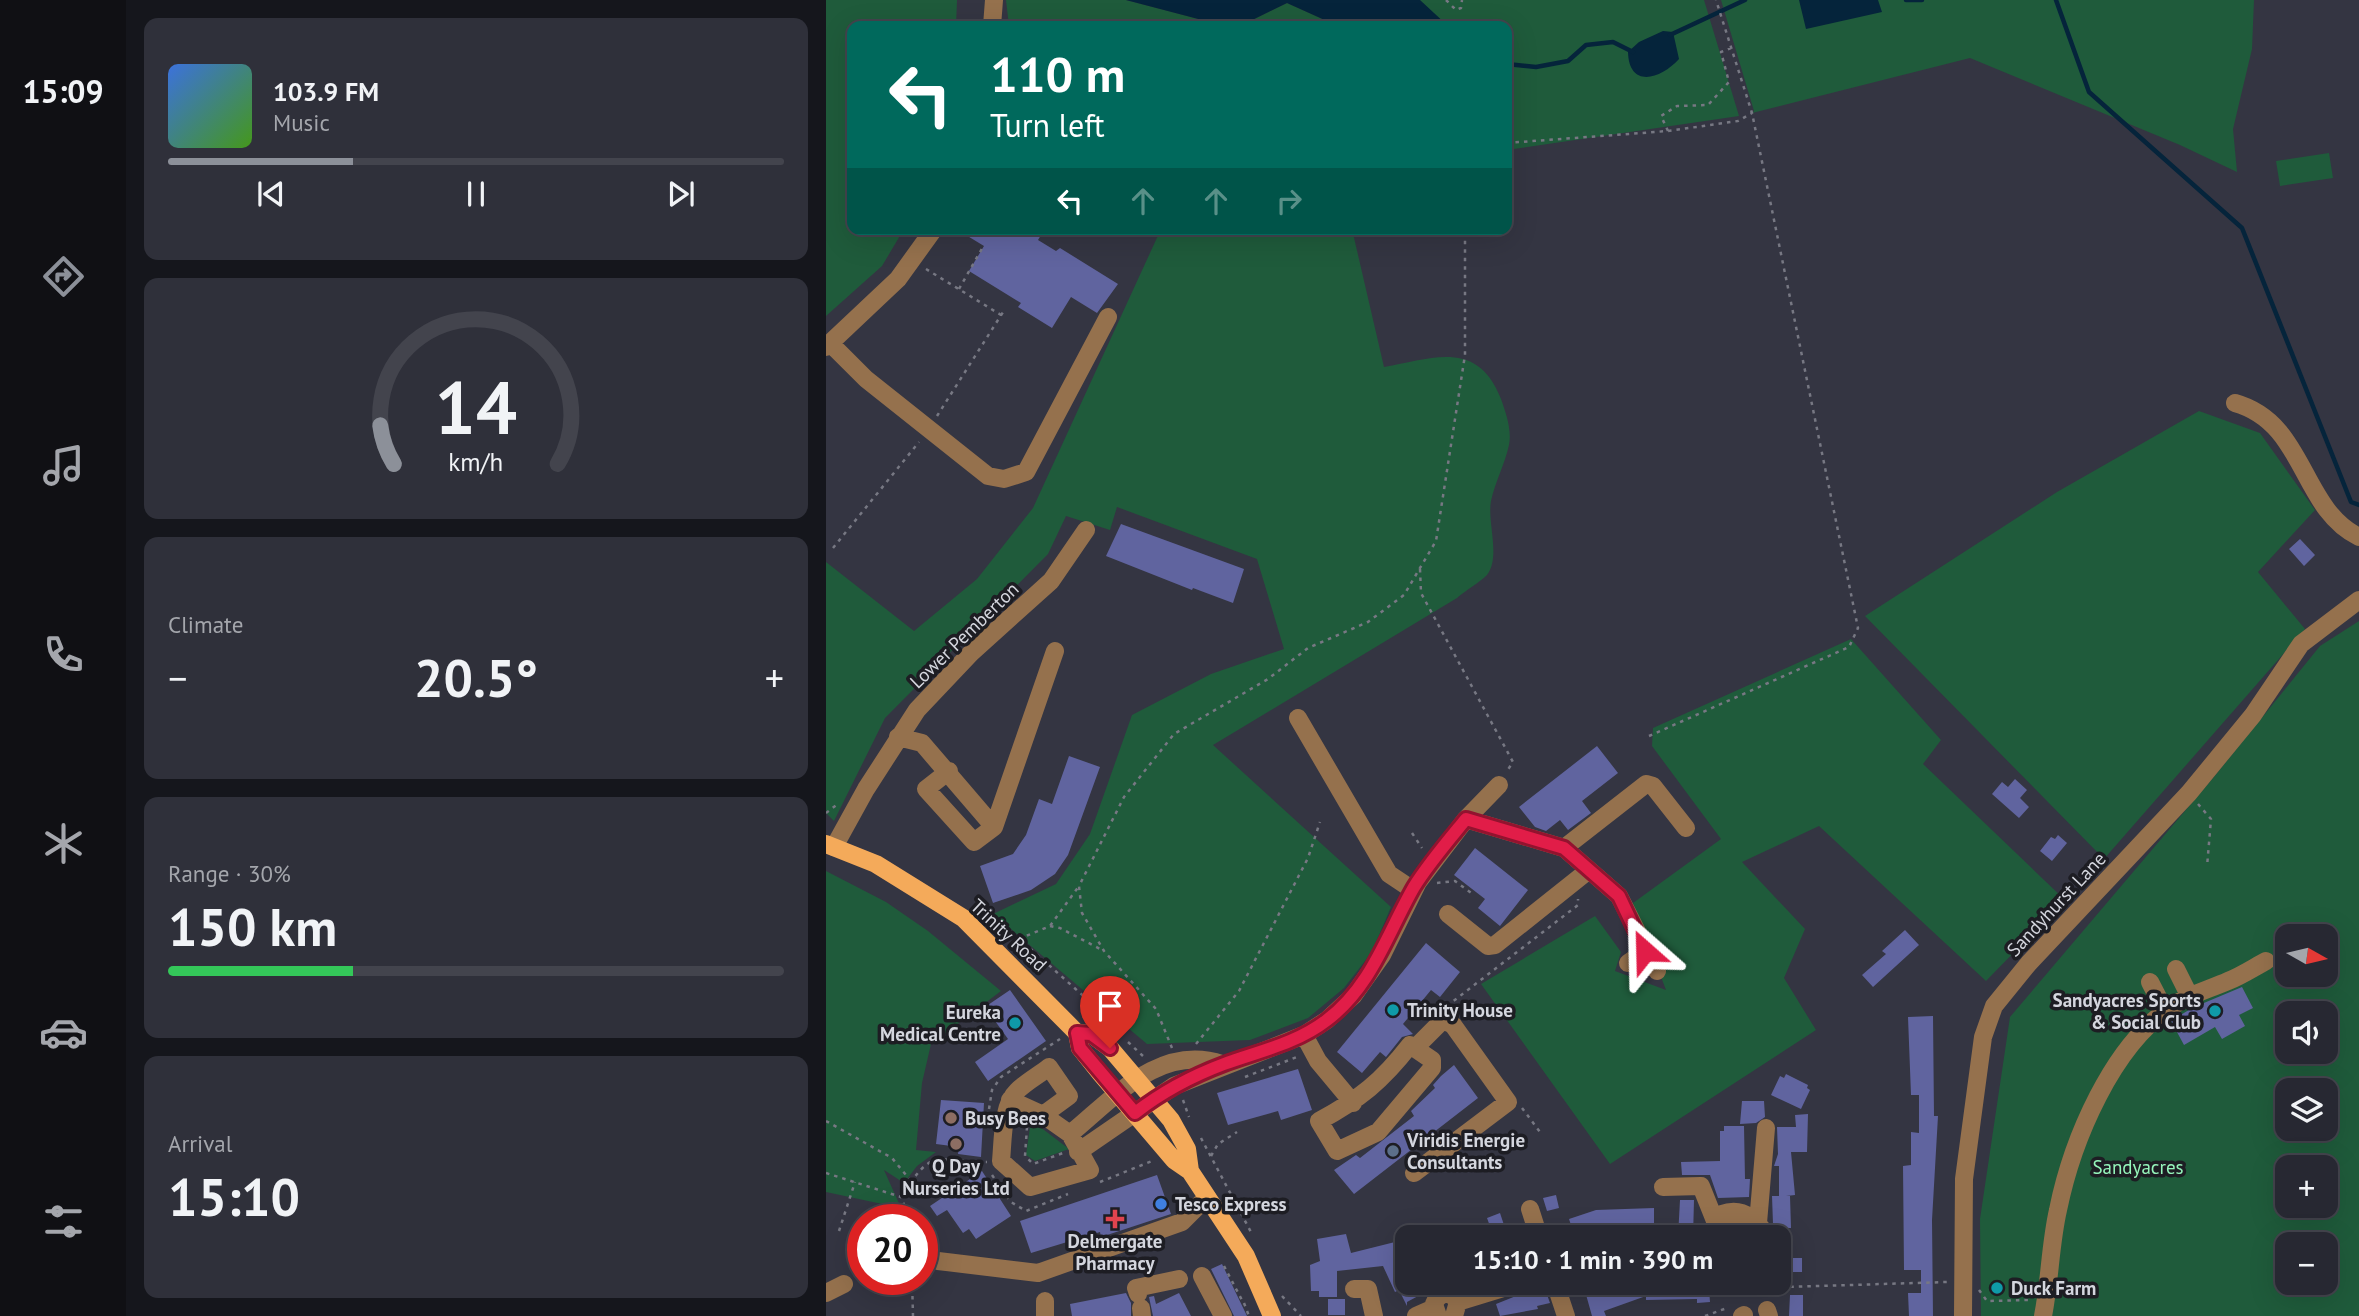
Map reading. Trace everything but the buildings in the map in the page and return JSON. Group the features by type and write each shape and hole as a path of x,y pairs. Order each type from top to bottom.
{"main road":[{"name":"Trinity Road","path":"830,845 876,864 963,918 1071,1036 1174,1160 1191,1171"},
{"name":"Trinity Road","path":"1071,1036 1091,1034 1110,1048 1171,1120 1187,1149 1191,1171 1246,1256 1272,1316"}],"street":[{"path":"992,21 994,0"},
{"path":"930,235 898,279 828,345 866,379 988,476 1004,479 1026,472 1108,317"},
{"path":"2235,403 2253,408 2280,430 2339,526 2359,537"},
{"name":"Lower Pemberton","path":"830,845 917,710 944,680 1051,581 1086,530"},
{"name":"Sandyhurst Lane","path":"1963,1316 1962,1213 1966,1152 1983,1037 1994,1006 2029,963 2189,793 2253,715 2301,644 2359,600"},
{"path":"949,771 926,789 974,842 994,827 1055,651"},
{"path":"1298,718 1390,874 1417,884"},
{"path":"898,737 922,743 949,771 994,827"},
{"path":"1564,848 1646,783 1653,786 1686,828"},
{"path":"1076,1144 1135,1113 1153,1099 1222,1064 1260,1054 1304,1035 1327,1020 1353,996 1382,955 1417,884 1432,862 1466,819 1499,785"},
{"path":"1466,819 1564,848 1619,896 1657,971"},
{"path":"1448,914 1488,946 1495,944 1589,870"},
{"path":"1628,964 1645,951"},
{"path":"2045,1307 2057,1212 2080,1136 2098,1098 2126,1051 2149,1024 2165,1011 2266,961"},
{"path":"2176,969 2190,997"},
{"path":"2150,982 2165,1011"},
{"path":"1414,1173 1508,1102 1453,1025 1443,1020 1415,1048"},
{"path":"1304,1035 1318,1061 1353,1103"},
{"path":"1410,1045 1432,1060 1432,1068 1378,1132 1337,1151 1319,1121 1353,1103 1383,1080 1410,1045"},
{"path":"1076,1144 1118,1095 1155,1067 1174,1060 1207,1059 1222,1064"},
{"path":"1010,1100 1036,1112 1076,1144 1090,1170 1030,1188 992,1162 1010,1100 1016,1091 1049,1067 1069,1096 1036,1112"},
{"path":"1763,1225 1766,1128"},
{"path":"1663,1187 1701,1186 1711,1225"},
{"path":"938,1261 1038,1273 1182,1222 1207,1197"},
{"path":"1530,1209 1535,1225"},
{"path":"1202,1276 1223,1316"},
{"path":"1140,1306 1136,1288 1179,1279"},
{"path":"826,1293 844,1284"},
{"path":"1354,1289 1368,1289 1374,1316"},
{"path":"1416,1316 1436,1312 1435,1300 1445,1293 1464,1299"},
{"path":"1559,1295 1566,1316"}],"path":[{"path":"1446,0 1456,10 1461,8 1462,0"},
{"path":"1649,736 1849,646 1858,628 1752,113 1717,1"},
{"path":"1668,131 1661,116 1677,106 1708,105 1729,82 1721,52 1731,48"},
{"path":"1512,143 1668,131 1738,121 1752,113"},
{"path":"1019,939 1049,926 1079,886 1124,797 1174,734 1268,679 1308,648 1368,622 1404,595 1437,541 1465,355 1465,235"},
{"path":"958,289 984,245"},
{"path":"912,261 1001,315"},
{"path":"833,548 929,429 1005,309"},
{"path":"1420,569 1421,593 1513,762 1499,785"},
{"path":"2189,793 2211,819 2207,867"},
{"path":"1194,1047 1239,990 1308,858 1320,822"},
{"path":"1412,833 1432,862"},
{"path":"1417,884 1455,881 1474,895"},
{"path":"1472,989 1578,905 1577,888 1572,884"},
{"path":"1079,886 1082,913 1104,951 1156,1009 1173,1049"},
{"path":"1049,926 1060,928 1104,951"},
{"path":"989,1110 992,1090 1001,1077 1056,1040 1071,1036"},
{"path":"1182,1098 1190,1120"},
{"path":"1036,1112 1025,1156 1033,1164 1076,1144"},
{"path":"826,1121 892,1158 911,1181"},
{"path":"1197,1132 1250,1229"},
{"path":"1211,1156 1218,1144 1237,1132"},
{"path":"985,1149 1011,1202 1026,1211 1076,1191"},
{"path":"1088,1186 1162,1157"},
{"path":"901,1197 926,1162 937,1158 992,1162"},
{"path":"826,1173 901,1197 904,1204"},
{"path":"839,1231 855,1182"},
{"path":"1224,1266 1249,1316"},
{"path":"1791,1289 1857,1283 1962,1282 1974,1283 1987,1301 2045,1307"},
{"path":"912,1295 913,1316"},
{"path":"1244,1304 1250,1300"},
{"path":"1706,1316 1740,1312"}],"green space":[{"path":"826,0 957,0 956,21 847,21 847,235 900,235 882,266 826,316"},
{"path":"1006,0 1126,0 1206,21 1008,21"},
{"path":"1418,0 1704,0 1739,116 1512,149 1512,21 1442,21"},
{"path":"1721,0 2254,0 2252,49 2233,129 2237,172 2180,145 1970,58 1752,113 1754,111"},
{"path":"1287,3 1327,21 1250,21"},
{"path":"2329,153 2333,178 2280,186 2276,161"},
{"path":"1158,235 1353,235 1384,367 1436,357 1452,357 1467,360 1480,367 1491,380 1507,416 1510,439 1491,501 1493,559 1487,575 1457,598 1213,745 1391,907 1372,952 1344,988 1308,1018 1250,1040 1147,1044 993,914 1056,884 1090,834 1132,715 1211,674 1284,649 1257,559 1117,507 1110,530 1066,516 1048,554 885,718 834,821 826,813 826,562 914,631 977,579 1033,508"},
{"path":"2199,411 2260,433 2315,510 2258,572 2305,629 2104,859 1865,616 2057,492"},
{"name":"Sandyacres","path":"2359,621 2359,1316 1981,1316 1980,1219 2010,1017 2213,778 2320,646"},
{"path":"1851,639 1941,740 1923,764 2065,900 1986,981 1819,826 1742,862 1805,929 1784,978 1816,1030 1610,1164 1481,984 1595,916 1621,952 1615,971 1666,990 1633,903 1721,839 1652,746 1653,728"},
{"path":"826,871 886,902 928,931 1001,991 931,1044 922,1083 916,1150 936,1152 917,1166 904,1183 884,1170 899,1204 882,1204 826,1192"},
{"path":"1031,1120 1069,1149 1035,1161 1026,1155"}],"water":[{"path":"1126,0 1420,0 1443,21 1327,21 1287,3 1250,21 1206,21"},
{"path":"1799,0 1878,0 1882,12 1806,29"},
{"path":"1663,31 1673,32 1679,59 1664,72 1647,77 1640,76 1630,64 1628,52 1639,42"}],"waterway":[{"path":"1670,35 1745,0"},
{"path":"1906,0 1922,0"},
{"path":"2056,0 2089,92 2242,228 2351,502 2359,505"},
{"path":"1512,65 1536,67 1568,61 1586,45 1613,42 1633,52"}],"place":[{"name":"Trinity House","path":"1393,1010"},
{"name":"Sandyacres Sports & Social Club","path":"2215,1011"},
{"name":"Eureka Medical Centre","path":"1015,1023"},
{"name":"Busy Bees","path":"951,1118"},
{"name":"Q Day Nurseries Ltd","path":"956,1144"},
{"name":"Viridis Energie Consultants","path":"1393,1151"},
{"name":"Tesco Express","path":"1161,1204"},
{"name":"Delmergate Pharmacy","path":"1115,1219"},
{"name":"Duck Farm","path":"1997,1288"}],"route":[{"path":"1110,1048 1091,1034 1077,1033 1080,1048 1135,1113 1174,1086 1208,1073 1222,1064 1260,1054 1304,1035 1327,1020 1353,996 1382,955 1418,882 1466,819 1564,848 1619,896 1645,951"}]}
